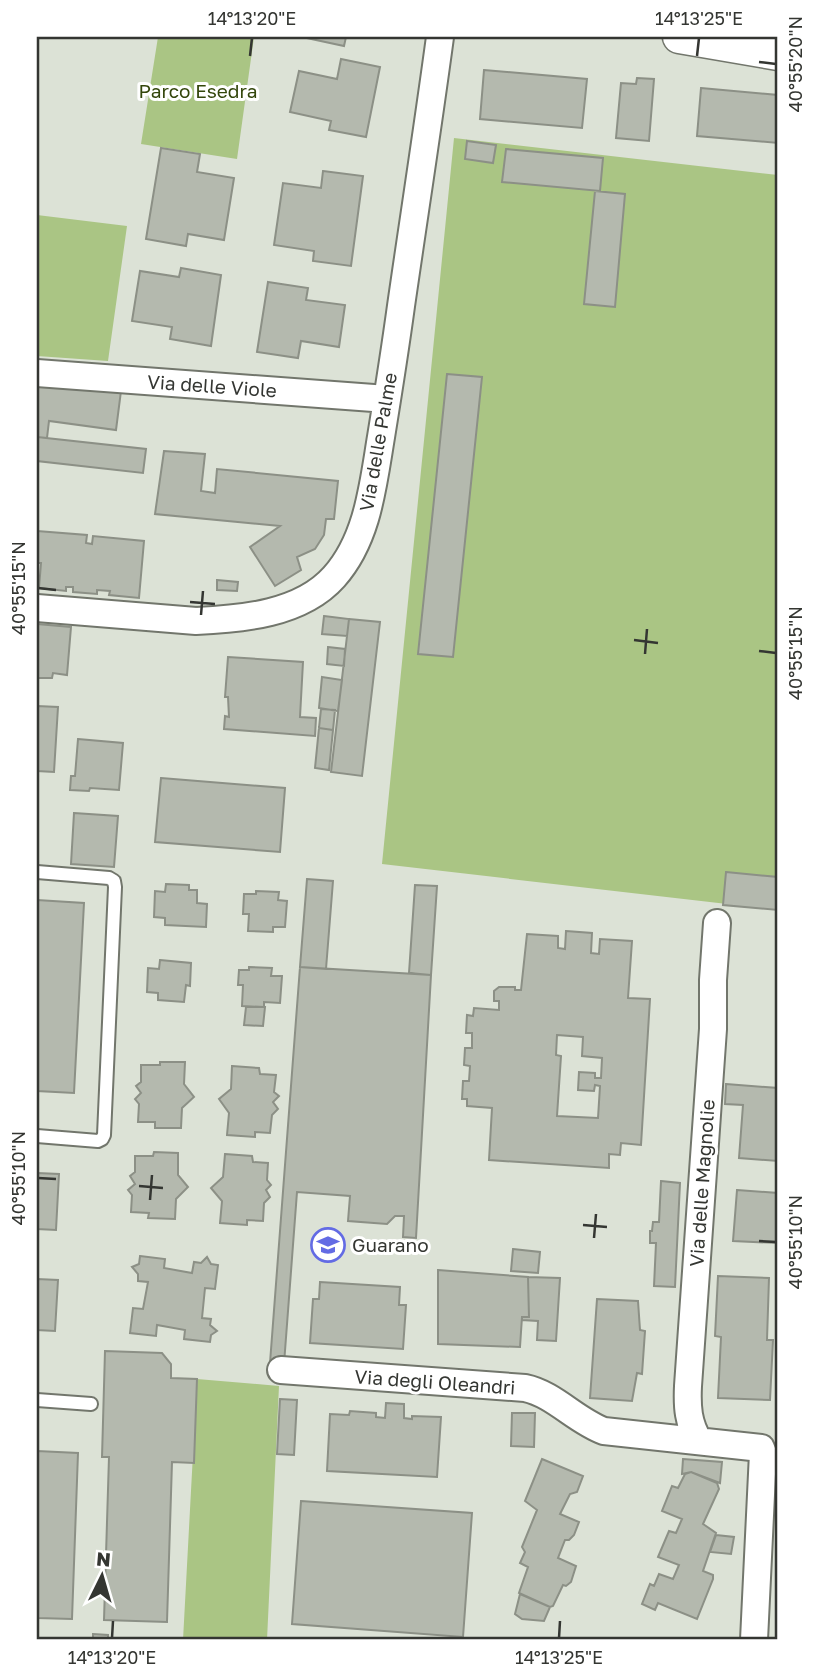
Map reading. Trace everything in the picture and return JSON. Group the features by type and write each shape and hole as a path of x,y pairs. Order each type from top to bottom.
{"street":[{"name":"Via delle Palme","path":"37,608 196,621 252,616 304,600 323,588 336,575 360,531 370,499 440,37"},
{"path":"679,37 778,54"},
{"name":"Via delle Viole","path":"37,373 387,399"},
{"name":"Via delle Magnolie","path":"699,1441 692,1430 688,1415 688,1386 713,1029 717,923"},
{"name":"Via degli Oleandri","path":"281,1370 525,1388 541,1393 590,1426 604,1431 758,1447 763,1450 754,1640"}],"lane":[{"path":"37,872 109,878 114,881 115,887 103,1137 98,1141 37,1136"},
{"path":"37,1400 91,1404"}],"green space":[{"name":"Parco Esedra","path":"158,37 254,37 237,159 141,144"},
{"path":"454,138 778,175 778,910 382,864"},
{"path":"37,215 127,226 108,361 37,356"},
{"path":"197,1379 279,1386 267,1640 183,1640"}],"building":[{"path":"302,37 346,37 344,46"},
{"path":"341,59 380,67 366,137 329,130 331,121 290,112 299,71 337,79"},
{"path":"484,70 587,79 582,128 480,119"},
{"path":"637,78 654,79 649,141 616,138 621,83 636,84"},
{"path":"701,88 778,95 778,143 697,136"},
{"path":"467,141 496,145 493,163 465,159"},
{"path":"161,148 200,154 197,172 234,178 224,240 188,234 186,246 146,239"},
{"path":"506,149 603,158 600,191 502,182"},
{"path":"323,171 363,176 351,266 313,261 314,251 274,245 283,183 321,188"},
{"path":"595,191 625,194 615,307 584,304"},
{"path":"181,268 221,275 211,346 170,339 172,327 132,321 140,271 179,277"},
{"path":"268,282 308,288 306,300 345,305 339,347 301,341 298,358 257,352"},
{"path":"447,374 482,377 453,657 418,654"},
{"path":"37,384 121,391 116,430 49,421 47,438 37,437"},
{"path":"37,437 146,449 143,473 37,461"},
{"path":"164,451 205,454 201,491 215,493 217,469 338,481 334,519 326,519 324,535 315,549 297,557 301,570 275,586 250,547 280,526 155,514"},
{"path":"37,531 87,535 86,543 92,544 93,536 144,541 139,598 109,595 110,591 97,590 97,594 73,592 73,587 66,587 66,591 39,588 41,563 37,563"},
{"path":"217,580 238,582 237,591 217,590"},
{"path":"324,616 349,619 347,636 322,634"},
{"path":"349,619 380,622 362,776 331,772"},
{"path":"37,624 71,627 67,675 53,673 52,678 37,678"},
{"path":"328,647 345,649 344,666 327,664"},
{"path":"228,657 303,662 300,717 316,718 315,736 224,729 225,716 229,717 228,697 225,697"},
{"path":"322,677 342,680 338,711 319,708"},
{"path":"37,706 58,707 54,772 37,771"},
{"path":"321,709 335,710 333,730 319,728"},
{"path":"319,728 333,730 329,770 315,768"},
{"path":"78,739 123,743 119,790 70,790 71,776 75,776"},
{"path":"161,778 285,788 280,852 155,842"},
{"path":"74,813 118,816 114,867 71,864"},
{"path":"726,872 778,877 778,910 723,905"},
{"path":"307,879 333,881 326,969 300,967"},
{"path":"166,884 189,885 189,890 197,890 197,903 207,904 206,927 165,925 165,918 154,917 155,891 165,892"},
{"path":"415,885 437,886 431,975 409,973"},
{"path":"256,891 279,892 278,900 287,901 285,927 273,927 273,932 248,931 249,914 243,914 244,894 256,894"},
{"path":"37,900 84,903 74,1093 37,1091"},
{"path":"566,931 592,933 591,953 599,954 600,939 632,941 628,998 650,999 641,1145 621,1143 620,1155 609,1154 609,1168 489,1160 492,1108 467,1106 467,1099 462,1099 463,1081 469,1081 470,1066 464,1065 465,1048 472,1048 472,1033 466,1033 467,1015 473,1016 474,1008 499,1010 499,1001 494,1001 494,991 499,987 515,987 515,990 521,990 527,934 558,936 558,948 565,949","holes":["557,1035 583,1037 582,1056 602,1058 601,1078 595,1078 595,1073 579,1072 578,1090 594,1091 595,1085 600,1086 598,1118 557,1116 561,1056 556,1055"]},
{"path":"160,960 191,963 190,986 186,985 184,1002 158,1000 158,993 147,992 148,968 159,969"},
{"path":"249,967 272,968 271,976 282,976 280,1003 264,1002 264,1007 242,1006 243,985 238,985 239,970 249,970"},
{"path":"300,967 431,975 416,1238 403,1237 404,1216 395,1216 387,1224 348,1221 350,1196 297,1192 284,1364 270,1363"},
{"path":"246,1007 265,1007 263,1026 244,1025"},
{"path":"160,1062 185,1062 184,1084 194,1097 182,1108 181,1128 155,1128 155,1122 138,1122 139,1104 135,1099 141,1093 136,1086 141,1082 141,1065 160,1065"},
{"path":"232,1066 259,1068 260,1074 276,1075 274,1092 279,1096 273,1102 278,1109 272,1115 270,1133 255,1132 255,1137 227,1135 229,1113 219,1099 231,1089"},
{"path":"726,1084 778,1088 778,1161 739,1158 743,1105 725,1104"},
{"path":"154,1152 178,1153 178,1175 188,1187 176,1199 175,1219 148,1218 149,1213 131,1212 132,1195 128,1190 135,1184 130,1176 135,1172 135,1156 153,1156"},
{"path":"225,1154 252,1156 253,1162 268,1163 267,1180 271,1185 266,1190 270,1197 264,1203 263,1221 247,1220 247,1225 220,1223 222,1201 211,1188 223,1177"},
{"path":"37,1173 59,1174 56,1230 37,1229"},
{"path":"661,1181 680,1183 675,1287 654,1286 656,1243 650,1243 650,1231 653,1222 659,1222"},
{"path":"737,1190 778,1193 778,1243 733,1241"},
{"path":"513,1249 540,1252 538,1273 511,1271"},
{"path":"140,1256 165,1259 164,1268 192,1273 194,1262 201,1263 207,1257 211,1264 218,1265 215,1289 205,1288 202,1318 211,1319 210,1325 217,1331 211,1335 210,1342 184,1339 185,1330 157,1325 156,1336 130,1333 133,1308 143,1309 148,1282 138,1281 138,1274 132,1267 139,1264"},
{"path":"438,1270 528,1277 529,1317 522,1317 520,1347 438,1344"},
{"path":"718,1276 769,1278 767,1340 773,1340 770,1400 718,1398 721,1337 715,1336"},
{"path":"528,1277 560,1278 556,1341 537,1340 538,1321 522,1320 522,1317 529,1317"},
{"path":"37,1279 58,1280 55,1331 37,1330"},
{"path":"320,1282 400,1287 399,1305 406,1305 403,1349 310,1343 313,1299 319,1299"},
{"path":"597,1299 638,1301 640,1330 645,1331 642,1374 637,1373 632,1401 590,1398"},
{"path":"105,1351 162,1353 171,1364 171,1378 197,1379 194,1463 172,1462 167,1622 104,1620 109,1457 102,1457"},
{"path":"280,1399 297,1400 294,1455 277,1454"},
{"path":"386,1403 404,1404 404,1418 441,1417 437,1477 327,1471 330,1414 349,1415 350,1411 376,1413 376,1417 385,1418"},
{"path":"512,1413 535,1413 534,1447 511,1446"},
{"path":"37,1451 78,1453 72,1619 37,1618"},
{"path":"542,1459 583,1476 577,1492 570,1494 560,1514 579,1522 574,1535 565,1540 558,1558 576,1566 571,1582 563,1585 550,1607 519,1593 528,1567 520,1563 525,1552 522,1547 537,1510 525,1501"},
{"path":"683,1459 722,1462 720,1483 691,1472 682,1474"},
{"path":"691,1472 717,1483 719,1489 703,1524 716,1533 703,1571 713,1575 713,1579 697,1619 658,1603 655,1610 642,1604 650,1584 654,1586 659,1574 673,1579 679,1565 658,1557 669,1531 676,1533 682,1519 662,1511 672,1486 678,1488 685,1474"},
{"path":"301,1501 472,1513 463,1637 292,1624"},
{"path":"716,1535 734,1537 731,1554 710,1552"},
{"path":"520,1594 550,1607 544,1621 522,1619 515,1614"},
{"path":"93,1634 108,1635 108,1640 93,1640"}],"place":[{"name":"Guarano","path":"328,1245"}]}
